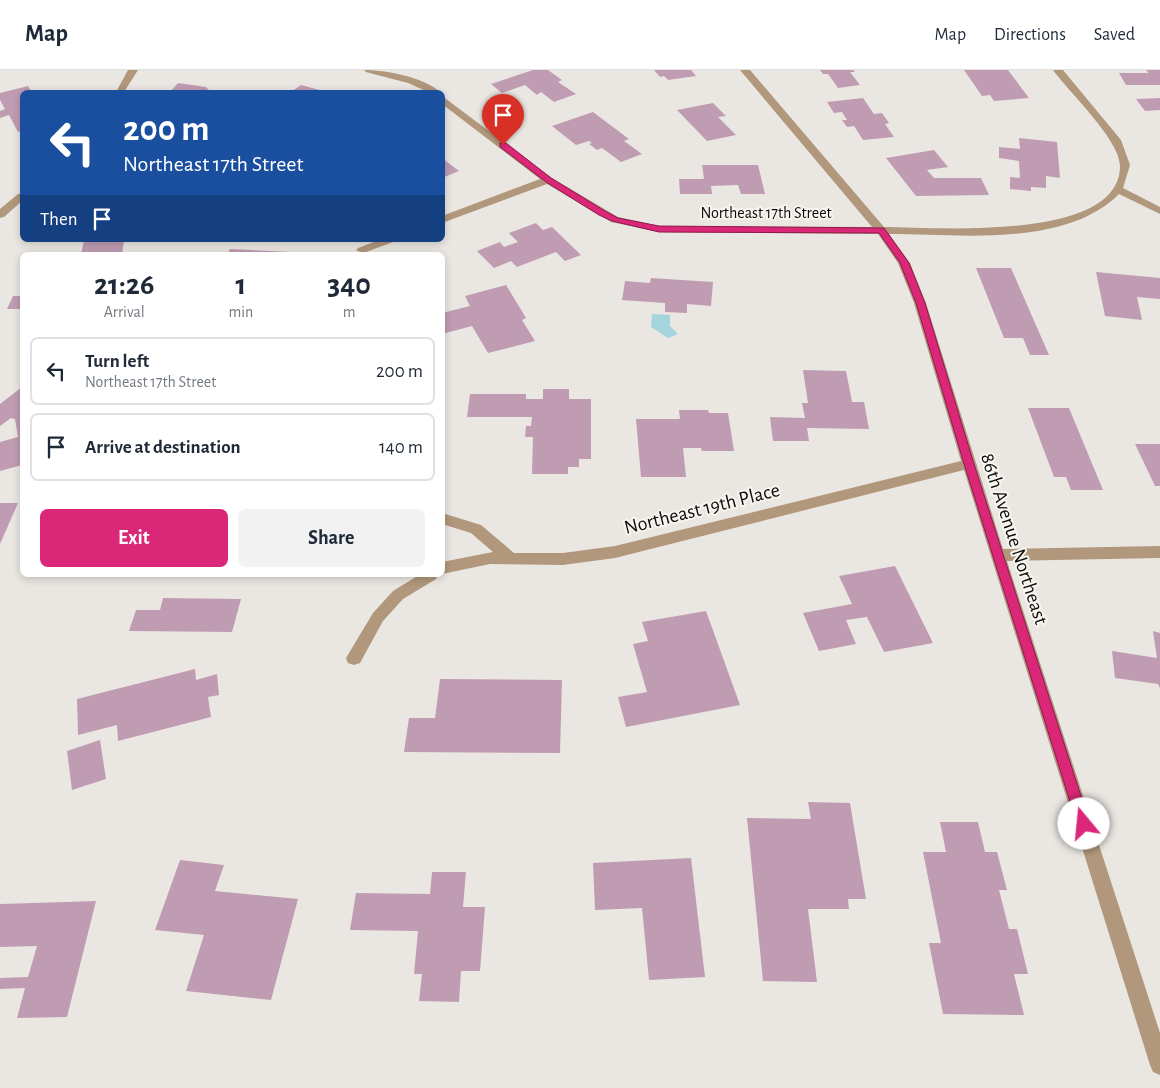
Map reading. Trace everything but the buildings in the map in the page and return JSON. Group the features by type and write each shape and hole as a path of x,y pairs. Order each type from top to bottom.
{"street":[{"path":"121,90 133,70"},
{"path":"369,70 411,81 430,90"},
{"name":"86th Avenue Northeast","path":"745,70 881,230 904,263 920,303 969,464 1160,1065"},
{"path":"1058,70 1107,129 1118,146 1125,165 1117,189 1160,211"},
{"name":"Northeast 17th Street","path":"445,101 548,180 615,220 659,229 1013,232 1058,224 1101,204 1117,189"},
{"path":"445,219 548,180"},
{"path":"0,215 20,198"},
{"path":"362,250 384,242"},
{"name":"Northeast 19th Place","path":"445,567 490,558 562,559 615,552 969,464"},
{"path":"445,519 476,529 510,558"},
{"path":"999,555 1160,552"},
{"path":"354,658 384,610 398,595 428,577"}],"water":[{"path":"652,314 670,315 670,326 678,334 668,338 651,327"}],"route":[{"path":"503,145 548,180 602,213 615,220 635,225 659,229 881,230 904,263 920,303 969,464 1084,824"}]}
